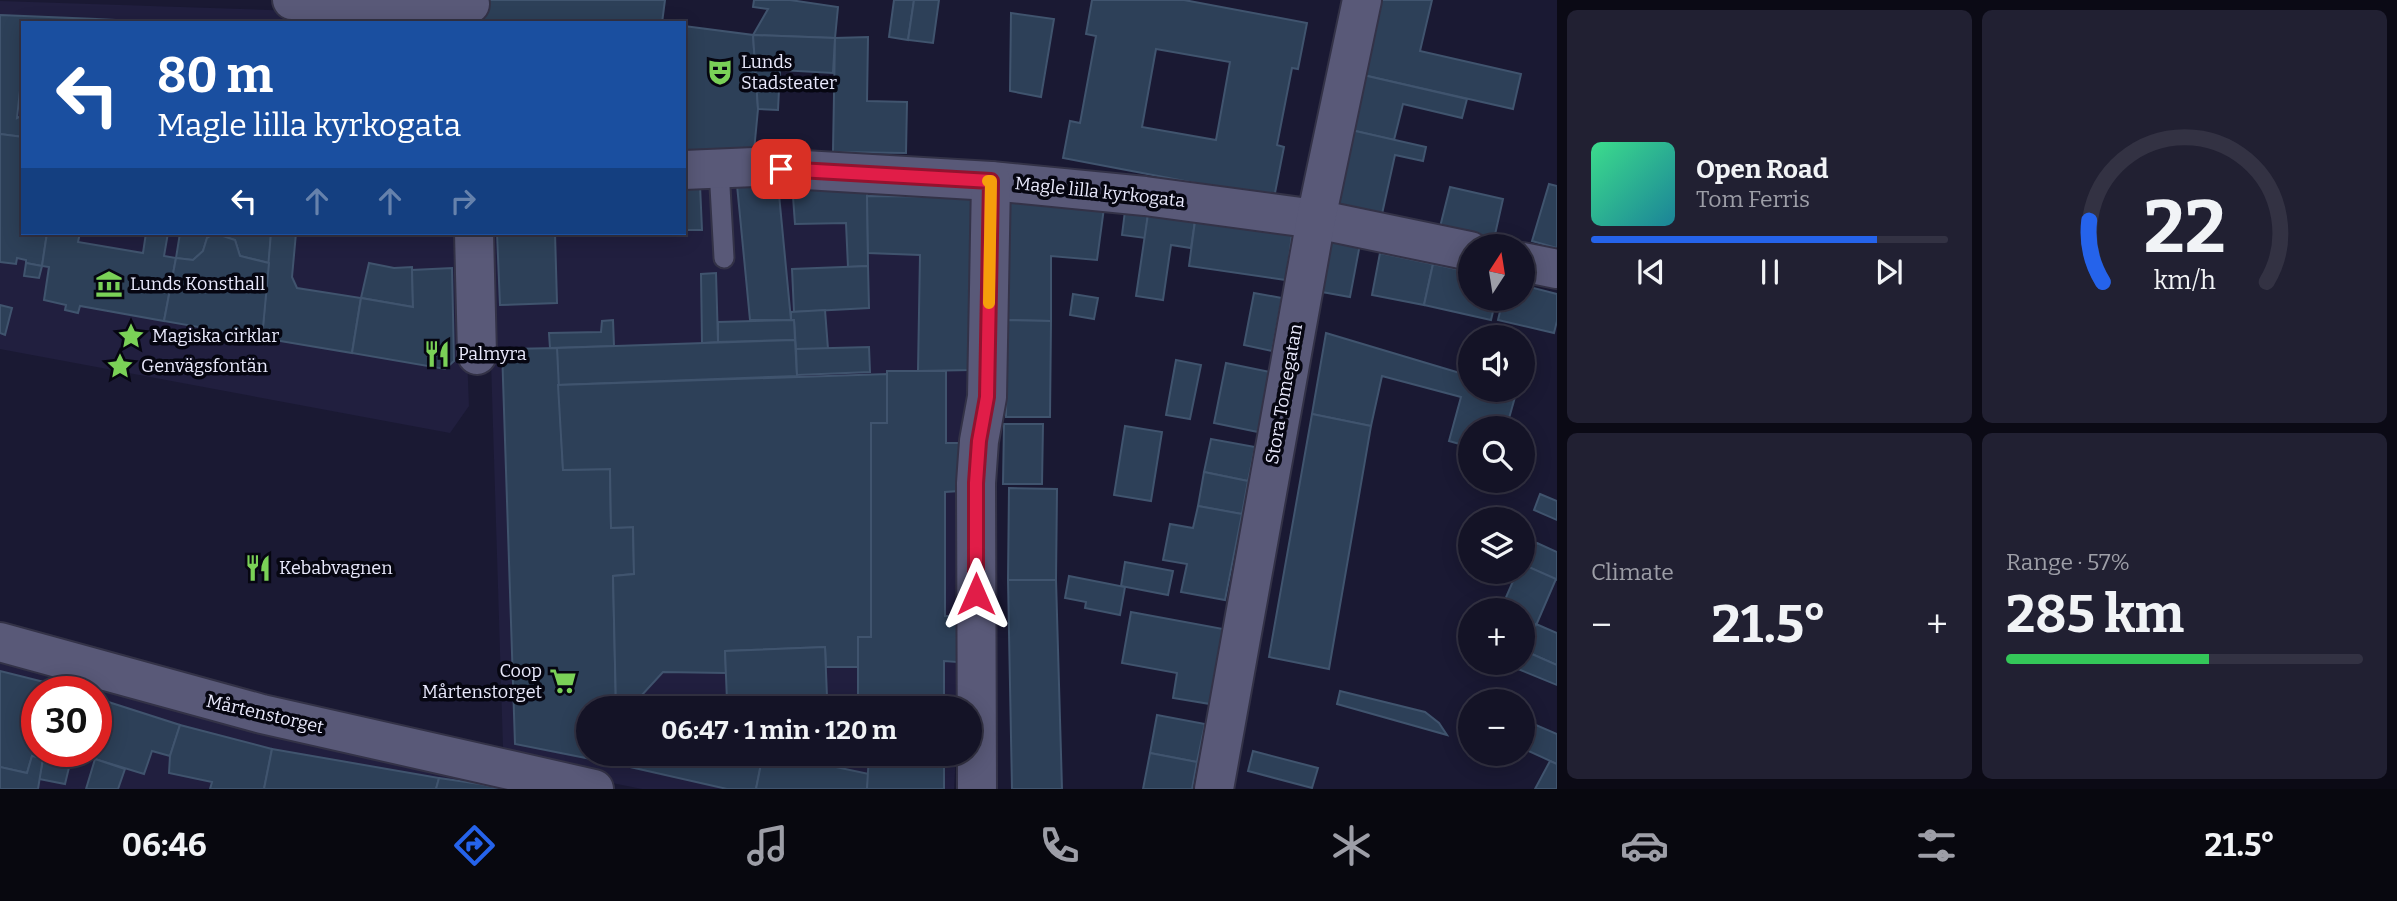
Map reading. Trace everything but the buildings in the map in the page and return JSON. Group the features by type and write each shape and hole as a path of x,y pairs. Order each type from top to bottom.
{"street":[{"path":"292,0 470,9"},
{"name":"Stora Tomegatan","path":"1213,789 1316,219 1363,0"},
{"name":"Magle lilla kyrkogata","path":"702,169 755,167 991,181 1145,196 1316,219 1458,249"},
{"path":"978,789 976,483 979,441 987,397 991,181"},
{"path":"474,235 477,355"},
{"path":"1535,265 1557,269"},
{"name":"Mårtenstorget","path":"0,642 262,714 534,783 594,789"}],"lane":[{"path":"702,169 724,258"}],"shaded area":[{"path":"0,1 422,15 432,21 21,21 21,235 462,235 469,406 450,433 0,349"},
{"path":"867,177 985,202 960,696 576,696 576,766 955,766 954,789 642,789 517,764 503,748 487,235 686,235 686,180"},
{"path":"0,654 86,676 21,676 21,767 112,767 112,683 530,789 0,789"}],"slow traffic":[{"path":"988,181 991,181 989,303"}],"place":[{"name":"Lunds Stadsteater","path":"720,72"},
{"name":"Lunds Konsthall","path":"109,284"},
{"name":"Magiska cirklar","path":"131,336"},
{"name":"Palmyra","path":"437,354"},
{"name":"Genvägsfontän","path":"120,366"},
{"name":"Kebabvagnen","path":"258,568"},
{"name":"Coop Mårtenstorget","path":"563,681"}],"route":[{"path":"781,169 991,181 987,397 979,441 976,483 976,594"}]}
